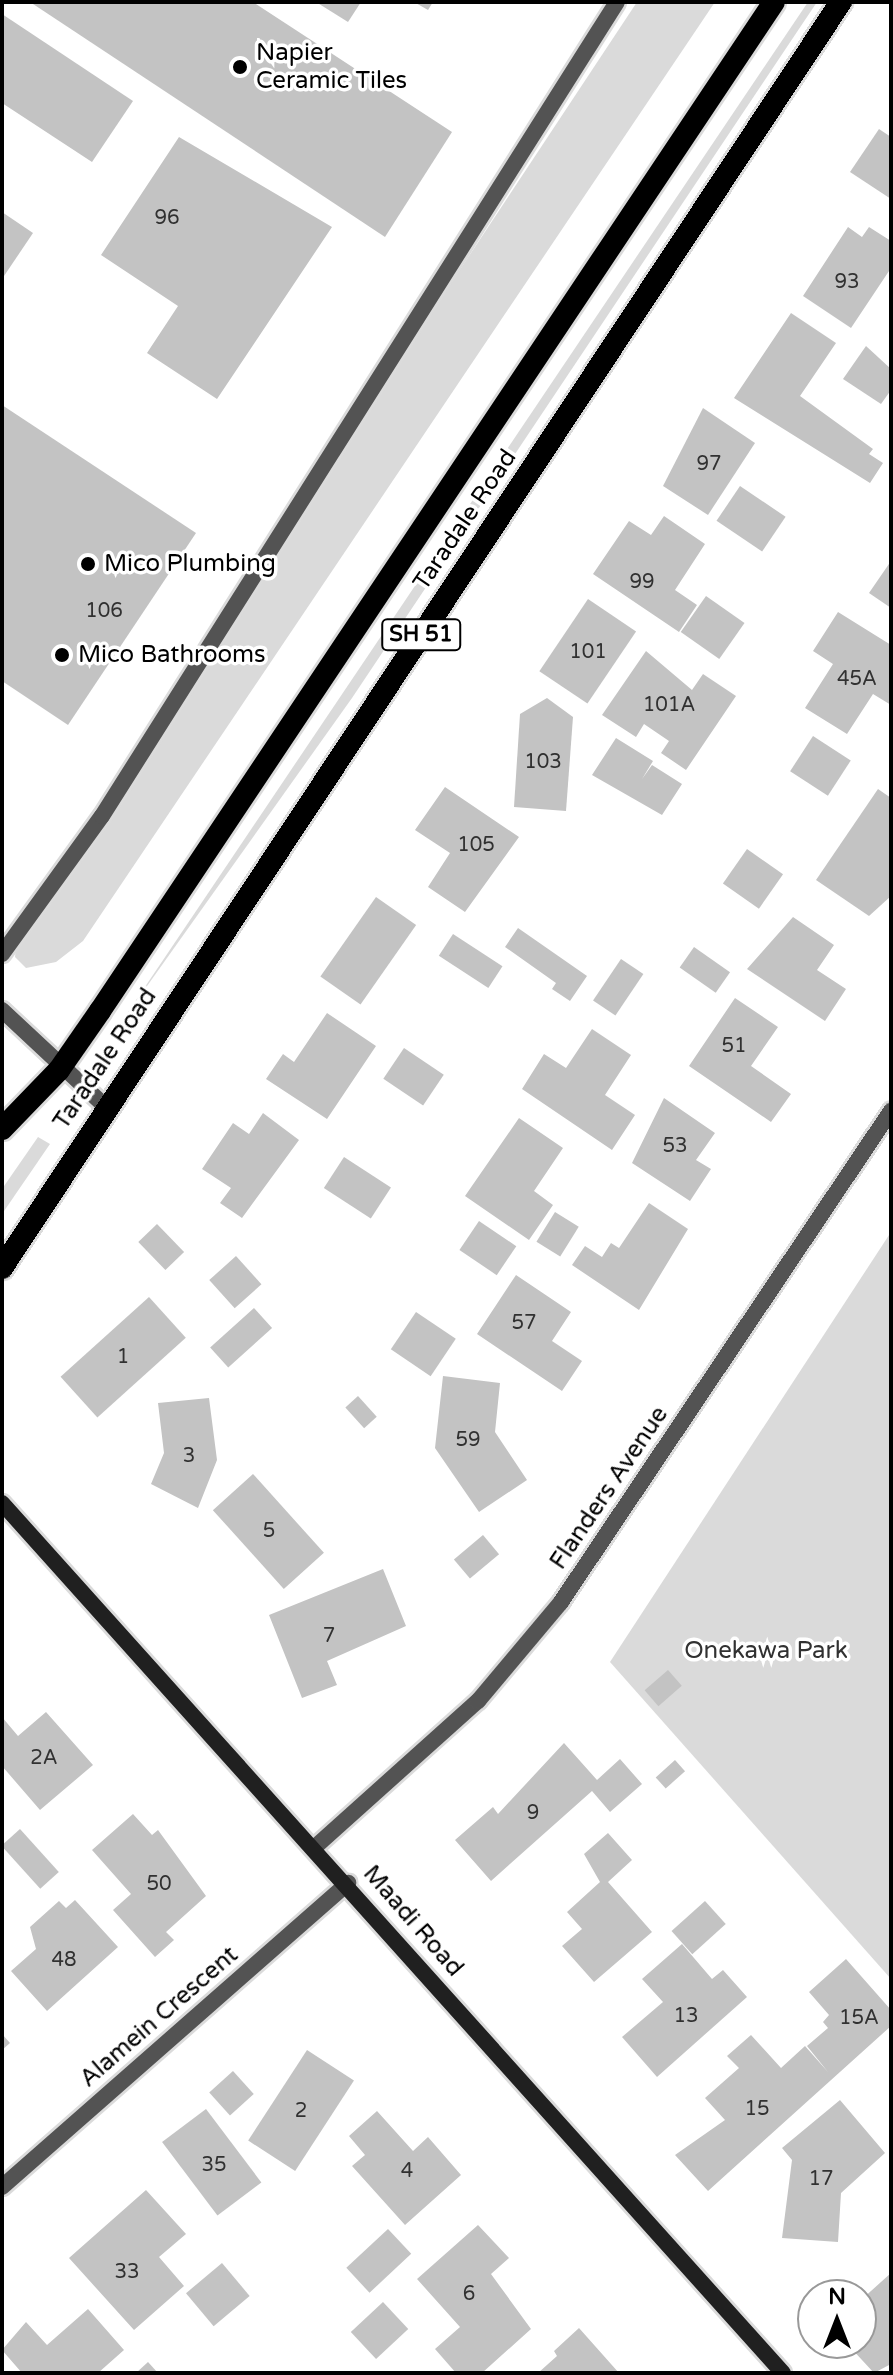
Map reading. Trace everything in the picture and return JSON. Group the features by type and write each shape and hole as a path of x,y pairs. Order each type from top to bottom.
{"highway":[{"name":"Taradale Road","path":"2,1129 59,1070 774,2"},
{"name":"Taradale Road","path":"2,1268 104,1105 841,2"}],"main road":[{"name":"Maadi Road","path":"2,1503 348,1883 779,2372"}],"street":[{"path":"2,954 102,816 617,2"},
{"path":"2,1010 59,1070 104,1105"},
{"name":"Flanders Avenue","path":"315,1847 478,1701 561,1602 891,1111"},
{"name":"Alamein Crescent","path":"2,2187 348,1883"}],"green space":[{"path":"637,2 715,2 83,941 56,962 26,968 15,957 17,939"},
{"path":"808,2 817,2 352,698 120,1024"},
{"path":"38,1137 50,1144 2,1214 2,1189"},
{"name":"Onekawa Park","path":"891,1232 891,1979 610,1662"}],"building":[{"name":"Napier Ceramic Tiles","path":"30,2 253,2 452,132 385,237"},
{"path":"316,2 361,2 348,22"},
{"path":"414,2 433,2 428,10"},
{"path":"2,14 133,101 92,162 2,103"},
{"path":"879,129 891,137 891,199 850,172"},
{"path":"179,137 332,227 217,399 147,353 178,306 101,255"},
{"path":"2,212 33,233 2,279"},
{"path":"848,227 862,237 869,227 891,241 891,268 851,328 803,296"},
{"path":"791,313 836,343 800,396 873,449 869,454 883,463 870,483 734,398"},
{"path":"866,346 891,369 891,390 881,404 843,379"},
{"name":"Mico Plumbing","path":"2,405 196,533 68,725 2,681"},
{"path":"703,408 755,443 708,515 663,486"},
{"path":"740,486 786,517 762,552 717,521"},
{"path":"664,516 705,544 675,590 697,605 679,632 593,574 629,521 651,535"},
{"path":"891,561 891,608 869,593"},
{"path":"706,596 745,623 719,659 681,632"},
{"path":"588,599 636,631 587,704 539,671"},
{"path":"838,612 891,645 891,705 873,694 847,734 805,708 833,664 813,651"},
{"path":"646,651 692,690 703,674 736,696 686,770 661,753 669,741 644,724 636,737 602,715"},
{"path":"547,698 573,717 566,811 514,807 520,714"},
{"path":"813,736 851,761 828,796 790,771"},
{"path":"616,738 653,761 642,779 652,765 682,784 662,815 592,775"},
{"path":"445,787 519,837 465,912 428,887 450,853 415,830"},
{"path":"878,789 891,798 891,896 869,916 816,880"},
{"path":"747,849 783,874 759,909 723,883"},
{"path":"376,897 416,925 361,1005 320,976"},
{"path":"793,917 834,945 817,970 846,989 825,1021 747,969"},
{"path":"518,928 587,976 570,1001 552,989 556,983 505,947"},
{"path":"453,934 502,966 488,988 439,956"},
{"path":"694,947 730,972 716,993 680,967"},
{"path":"621,959 643,974 615,1016 593,1000"},
{"path":"735,998 778,1027 751,1066 791,1094 771,1122 689,1066"},
{"path":"327,1013 376,1046 327,1119 266,1079 283,1054 294,1062"},
{"path":"592,1029 631,1055 605,1095 635,1115 612,1150 522,1089 544,1054 566,1068"},
{"path":"404,1048 444,1075 423,1106 383,1079"},
{"path":"664,1098 715,1133 696,1160 711,1169 690,1201 632,1163"},
{"path":"263,1113 299,1140 242,1218 220,1203 231,1188 202,1169 233,1123 249,1134"},
{"path":"519,1118 563,1148 534,1191 553,1205 529,1240 465,1196"},
{"path":"344,1157 391,1187 371,1219 324,1188"},
{"path":"649,1203 688,1229 639,1310 572,1265 585,1246 602,1257 611,1243 619,1248"},
{"path":"555,1212 579,1227 560,1257 536,1242"},
{"path":"479,1221 516,1246 497,1275 459,1250"},
{"path":"157,1224 184,1252 165,1270 138,1242"},
{"path":"236,1256 261,1284 235,1308 209,1280"},
{"path":"516,1275 571,1312 552,1341 582,1361 562,1391 477,1334"},
{"path":"149,1297 186,1338 97,1417 61,1377"},
{"path":"254,1308 272,1328 228,1368 210,1347"},
{"path":"416,1312 456,1339 431,1376 391,1349"},
{"path":"443,1376 500,1383 495,1432 527,1480 479,1512 435,1448"},
{"path":"358,1396 377,1417 364,1428 345,1407"},
{"path":"209,1398 217,1460 198,1508 151,1484 164,1453 158,1403"},
{"path":"253,1474 324,1553 284,1589 213,1510"},
{"path":"483,1535 499,1554 470,1579 454,1559"},
{"path":"383,1569 406,1626 327,1661 337,1685 302,1698 269,1615"},
{"path":"668,1670 682,1686 658,1706 645,1690"},
{"path":"46,1712 93,1765 40,1810 2,1766 2,1717 18,1736"},
{"path":"564,1743 597,1780 620,1759 642,1784 610,1812 592,1791 491,1881 455,1840 493,1807 498,1814"},
{"path":"675,1760 685,1771 666,1789 656,1777"},
{"path":"133,1814 152,1835 158,1830 206,1896 166,1932 174,1940 155,1957 113,1910 131,1894 92,1850"},
{"path":"20,1829 59,1872 40,1889 2,1846"},
{"path":"608,1833 632,1860 608,1882 652,1932 594,1982 562,1946 582,1929 567,1912 600,1882 584,1854"},
{"path":"75,1900 118,1947 47,2011 11,1971 36,1949 30,1927 59,1901 66,1908"},
{"path":"705,1901 726,1924 692,1954 672,1931"},
{"path":"682,1944 712,1979 723,1970 747,1997 657,2077 622,2037 663,2002 642,1979"},
{"path":"846,1959 891,2010 891,2026 708,2191 675,2155 725,2120 705,2098 739,2068 727,2056 751,2035 781,2068 805,2046 828,2072 807,2046 828,2028 823,2022 829,2015 809,1992"},
{"path":"2,2034 10,2043 2,2050"},
{"path":"307,2050 354,2080 295,2171 248,2141"},
{"path":"233,2071 254,2094 230,2115 209,2092"},
{"path":"840,2100 885,2153 841,2193 838,2242 782,2238 792,2160 782,2148"},
{"path":"206,2109 261,2182 217,2216 162,2142"},
{"path":"377,2111 413,2151 428,2137 461,2175 405,2225 352,2166 365,2155 349,2136"},
{"path":"146,2190 186,2234 159,2257 184,2286 134,2330 69,2258"},
{"path":"478,2225 509,2258 491,2274 531,2329 482,2373 456,2373 435,2349 460,2327 417,2279"},
{"path":"388,2229 411,2254 370,2293 346,2268"},
{"path":"222,2263 250,2296 214,2326 186,2293"},
{"path":"891,2273 891,2364 874,2373 861,2359 877,2359 877,2286"},
{"path":"383,2302 408,2329 376,2359 351,2332"},
{"path":"88,2309 124,2350 98,2373 22,2373 2,2350 26,2322 47,2345"},
{"path":"579,2328 619,2373 538,2373 557,2356 554,2351"},
{"path":"148,2362 158,2373 136,2373"}],"place":[{"name":"Napier Ceramic Tiles","path":"240,67"},
{"name":"Mico Plumbing","path":"88,564"},
{"name":"Mico Bathrooms","path":"62,655"}]}
